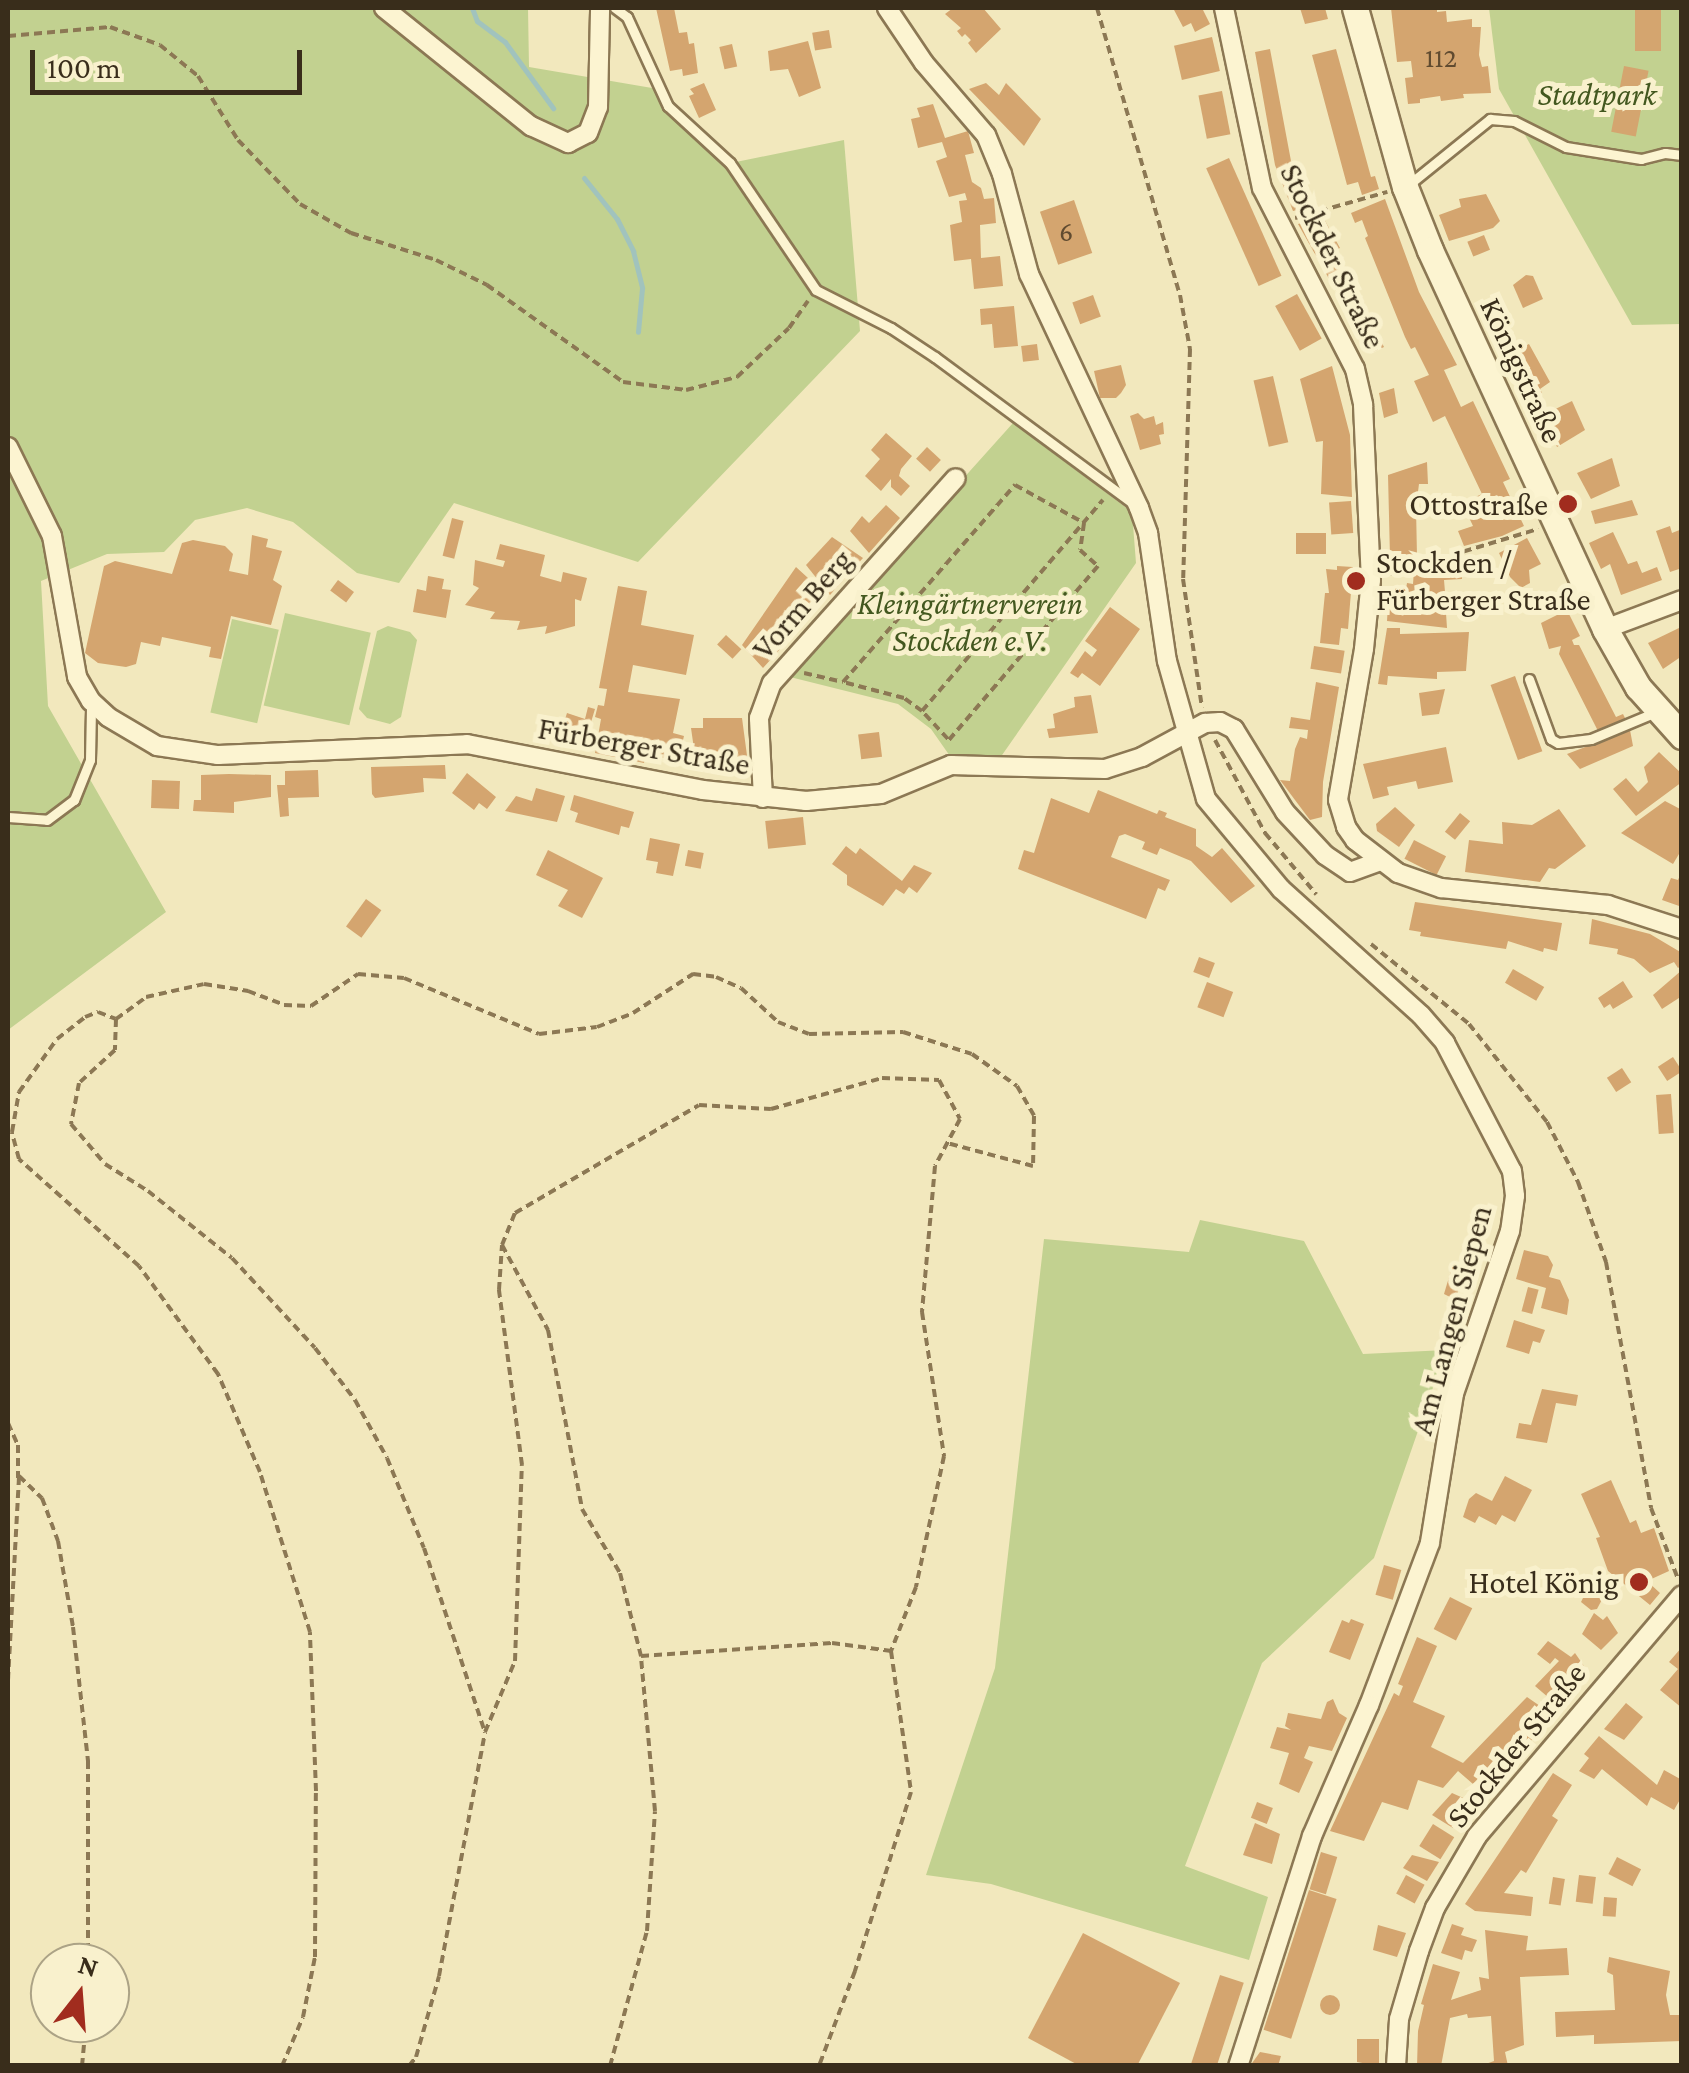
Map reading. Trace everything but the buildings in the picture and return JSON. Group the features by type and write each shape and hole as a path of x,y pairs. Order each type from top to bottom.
{"main road":[{"name":"Königstraße","path":"1355,8 1405,187 1606,629 1638,687 1682,736"}],"street":[{"path":"384,8 552,140 568,143 588,132 594,122 600,8"},
{"name":"Am Langen Siepen","path":"886,8 924,64 986,134 1002,174 1028,274 1139,508 1152,556 1166,662 1206,800 1281,889 1421,1015 1444,1043 1499,1139 1512,1171 1515,1196 1510,1231 1454,1394 1430,1544 1370,1704 1312,1836 1238,2066"},
{"name":"Stockder Straße","path":"1224,8 1262,188 1276,223 1327,312 1360,389 1370,482 1371,580 1364,650 1338,800 1346,826 1382,862 1440,888 1608,905 1682,929"},
{"name":"Fürberger Straße","path":"8,446 52,536 67,638 77,677 91,701 142,740 189,753 467,744 764,798 854,799 962,764 1105,769 1220,722 1234,729 1285,812 1326,855 1350,872 1382,862"},
{"name":"Vorm Berg","path":"764,798 759,718 764,698 784,668 956,478"},
{"path":"1606,629 1682,600"},
{"name":"Stockder Straße","path":"1396,2066 1399,2019 1419,1951 1435,1908 1477,1836 1682,1595"}],"lane":[{"path":"615,8 627,18 668,106 730,163 816,290 891,328 935,357 1139,508"},
{"path":"1405,187 1490,119 1514,121 1566,146 1641,160 1665,153 1682,155"},
{"path":"1529,679 1551,739 1558,744 1592,739 1659,711"},
{"path":"8,816 47,820 74,800 90,760 91,701"}],"path":[{"path":"8,36 110,27 160,45 198,76 238,140 313,213 351,233 436,260 487,284 623,382 686,390 737,377 789,328 816,290"},
{"path":"1312,213 1379,195"},
{"path":"843,682 1015,485 1084,523"},
{"path":"922,711 1113,489"},
{"path":"949,740 1098,566 1080,550 1084,523"},
{"path":"1371,580 1557,524"},
{"path":"784,668 904,698 949,740 962,764"},
{"path":"116,1019 146,997 204,984 248,991 284,1004 310,1006 358,974 404,978 539,1034 597,1026 633,1013 693,974 716,976 741,988 778,1022 809,1034 903,1032 972,1054 1017,1086 1034,1116 1033,1166 947,1143"},
{"path":"116,1019 98,1012 57,1039 19,1092 12,1132 19,1159 139,1266 218,1374 241,1419 310,1632 316,1791 315,1956 303,2017 282,2066"},
{"path":"116,1019 115,1050 79,1082 70,1124 105,1164 148,1191 232,1258 306,1337 355,1400 387,1458 424,1548 485,1732"},
{"path":"409,2066 416,2057 438,1976 485,1732 515,1661 522,1465 499,1290 502,1245 515,1213 699,1105 771,1109 882,1078 939,1080 960,1119 935,1166 922,1312 944,1456 916,1587 891,1651 911,1792 855,1972 819,2066"},
{"path":"502,1245 548,1330 582,1509 620,1573 641,1656 655,1811 647,1931 610,2066"},
{"path":"8,1423 18,1445 8,1680"},
{"path":"18,1483 19,1476 42,1498 58,1541 73,1627 88,1761 88,1943"},
{"path":"641,1656 832,1643 891,1651"}],"green space":[{"path":"8,8 528,8 529,67 652,88 731,163 844,140 860,331 638,562 454,503 399,583 357,573 293,522 247,508 195,520 164,552 107,554 41,581 48,706 166,912 8,1030"},
{"name":"Stadtpark","path":"1489,8 1681,8 1681,324 1632,325 1499,89"},
{"name":"Kleingärtnerverein Stockden e.V.","path":"1013,423 1132,512 1136,563 1000,758 952,759 931,729 898,704 786,676"},
{"path":"285,613 371,633 349,725 264,706"},
{"path":"232,619 279,630 257,723 210,713"},
{"path":"388,626 410,632 417,640 401,717 390,724 367,718 359,709 377,631"},
{"path":"1200,1220 1304,1241 1363,1354 1446,1350 1374,1558 1262,1663 1185,1866 1268,1897 1249,1960 991,1884 926,1875 995,1668 1044,1239 1189,1252"}],"waterway":[{"path":"472,8 477,21 505,42 553,108"},
{"path":"584,178 617,219 633,251 642,288 638,332"}],"place":[{"name":"Ottostraße","path":"1568,504"},
{"name":"Stockden / Fürberger Straße","path":"1356,581"},
{"name":"Hotel König","path":"1639,1582"}]}
